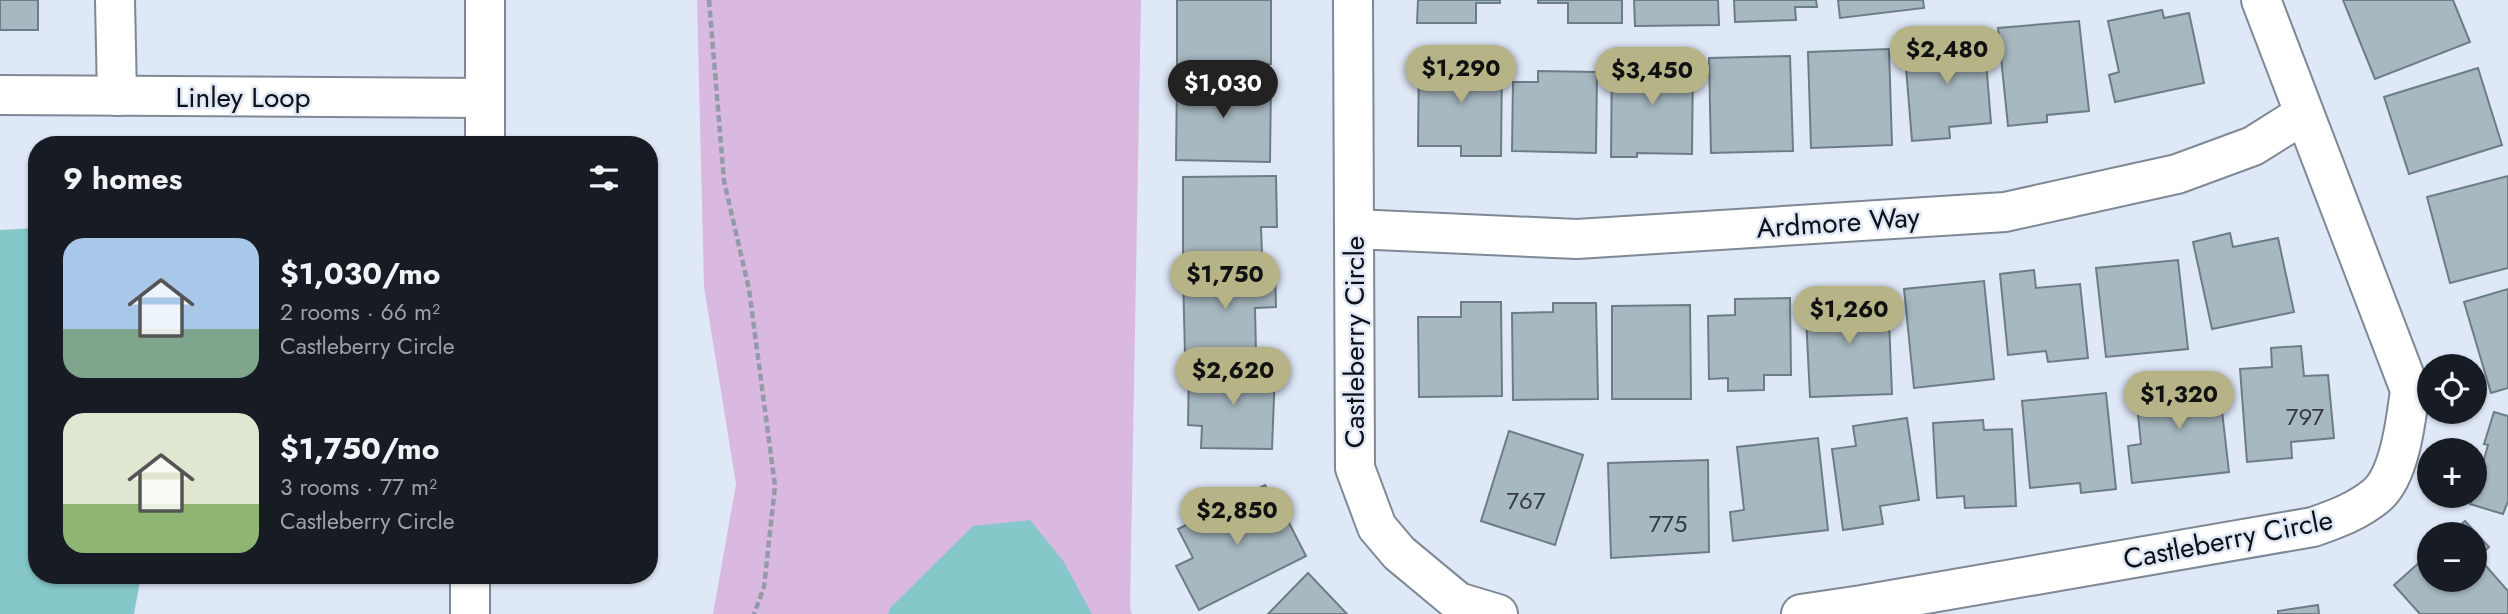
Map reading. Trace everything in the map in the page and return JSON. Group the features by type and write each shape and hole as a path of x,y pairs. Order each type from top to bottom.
{"street":[{"path":"115,0 117,96"},
{"path":"485,0 485,136"},
{"name":"Castleberry Circle","path":"1353,0 1355,468 1377,527 1399,553 1458,602 1498,614"},
{"name":"Castleberry Circle","path":"1801,614 1862,606 2313,527 2347,514 2379,493 2392,472 2404,428 2410,390 2261,0"},
{"name":"Linley Loop","path":"0,95 485,98"},
{"name":"Ardmore Way","path":"1354,229 1577,239 2005,212 2177,174 2253,146 2304,114"},
{"path":"470,584 470,614"}],"path":[{"path":"709,0 724,181 749,289 775,486 764,587 754,614"}],"shaded area":[{"path":"697,0 1141,0 1132,614 713,614 736,484 704,287"},
{"path":"28,228 28,584 140,584 134,614 0,614 0,230"},
{"path":"1030,520 1064,562 1092,614 888,614 890,608 973,526"}],"building":[{"path":"0,0 38,0 38,30 0,30"},
{"path":"1177,0 1271,0 1271,64 1177,65"},
{"path":"1418,0 1500,0 1500,3 1476,3 1476,23 1417,23"},
{"path":"1538,0 1622,0 1622,23 1568,23 1568,3 1538,3"},
{"path":"1634,0 1718,0 1719,25 1635,26"},
{"path":"1734,0 1816,0 1817,7 1795,7 1796,20 1735,22"},
{"path":"1838,0 1923,0 1924,8 1840,18"},
{"path":"2343,0 2453,0 2470,42 2375,79"},
{"path":"2162,10 2164,18 2189,13 2204,83 2115,102 2109,75 2119,72 2108,21"},
{"path":"2079,21 2089,111 2047,115 2047,122 2008,126 1998,28"},
{"path":"1984,36 1991,123 1949,127 1950,138 1912,141 1904,43"},
{"path":"1889,49 1892,145 1811,148 1808,52"},
{"path":"1790,56 1793,151 1711,153 1709,58"},
{"path":"1419,58 1502,59 1501,156 1461,156 1461,146 1418,146"},
{"path":"1612,58 1693,59 1692,154 1637,153 1637,157 1611,157"},
{"path":"2478,68 2502,145 2409,174 2384,97"},
{"path":"1538,71 1597,72 1596,153 1512,151 1513,82 1538,82"},
{"path":"1177,78 1271,80 1270,162 1176,160"},
{"path":"1276,176 1277,227 1261,227 1262,253 1183,254 1183,177"},
{"path":"2508,176 2508,268 2450,283 2427,197"},
{"path":"2230,233 2233,247 2278,238 2294,312 2212,329 2193,242"},
{"path":"2178,260 2188,349 2106,357 2096,268"},
{"path":"2034,270 2036,288 2080,284 2088,358 2048,362 2046,351 2008,355 2000,274"},
{"path":"1275,273 1276,307 1255,308 1256,353 1185,354 1183,275"},
{"path":"1984,281 1994,379 1914,388 1904,289"},
{"path":"2508,289 2508,388 2491,393 2487,380 2487,354 2479,354 2464,302"},
{"path":"1830,296 1830,299 1888,296 1892,394 1810,397 1805,297"},
{"path":"1790,298 1791,375 1764,375 1764,390 1728,391 1728,378 1709,379 1708,316 1735,315 1735,299"},
{"path":"1461,302 1501,302 1502,396 1419,397 1418,317 1461,317"},
{"path":"1553,303 1596,303 1598,399 1513,400 1512,313 1553,312"},
{"path":"1690,305 1691,399 1612,399 1612,306"},
{"path":"2301,346 2304,376 2328,375 2334,438 2291,442 2292,458 2247,462 2240,369 2272,367 2271,348"},
{"path":"1189,368 1275,370 1272,449 1201,448 1202,426 1188,425"},
{"path":"2218,376 2229,472 2132,483 2128,446 2141,444 2135,385"},
{"path":"2106,393 2116,489 2081,493 2080,483 2030,488 2022,401"},
{"path":"2494,412 2508,416 2508,501 2503,514 2483,508 2487,508 2486,438"},
{"path":"1907,418 1919,500 1880,506 1883,524 1843,530 1832,449 1856,446 1853,426"},
{"path":"1983,420 1984,430 2012,429 2016,506 1965,508 1964,496 1937,498 1933,423"},
{"path":"1509,431 1583,455 1555,545 1481,521"},
{"path":"1818,438 1828,530 1733,541 1730,512 1744,510 1737,447"},
{"path":"1708,460 1709,552 1611,558 1608,463"},
{"path":"1265,485 1283,519 1286,517 1306,556 1199,610 1176,566 1193,558 1178,529"},
{"path":"2417,565 2417,592 2487,592 2487,567 2508,591 2508,614 2420,614 2394,585"},
{"path":"1308,573 1347,614 1268,614"},
{"path":"2318,605 2319,614 2278,614 2278,611"}]}
